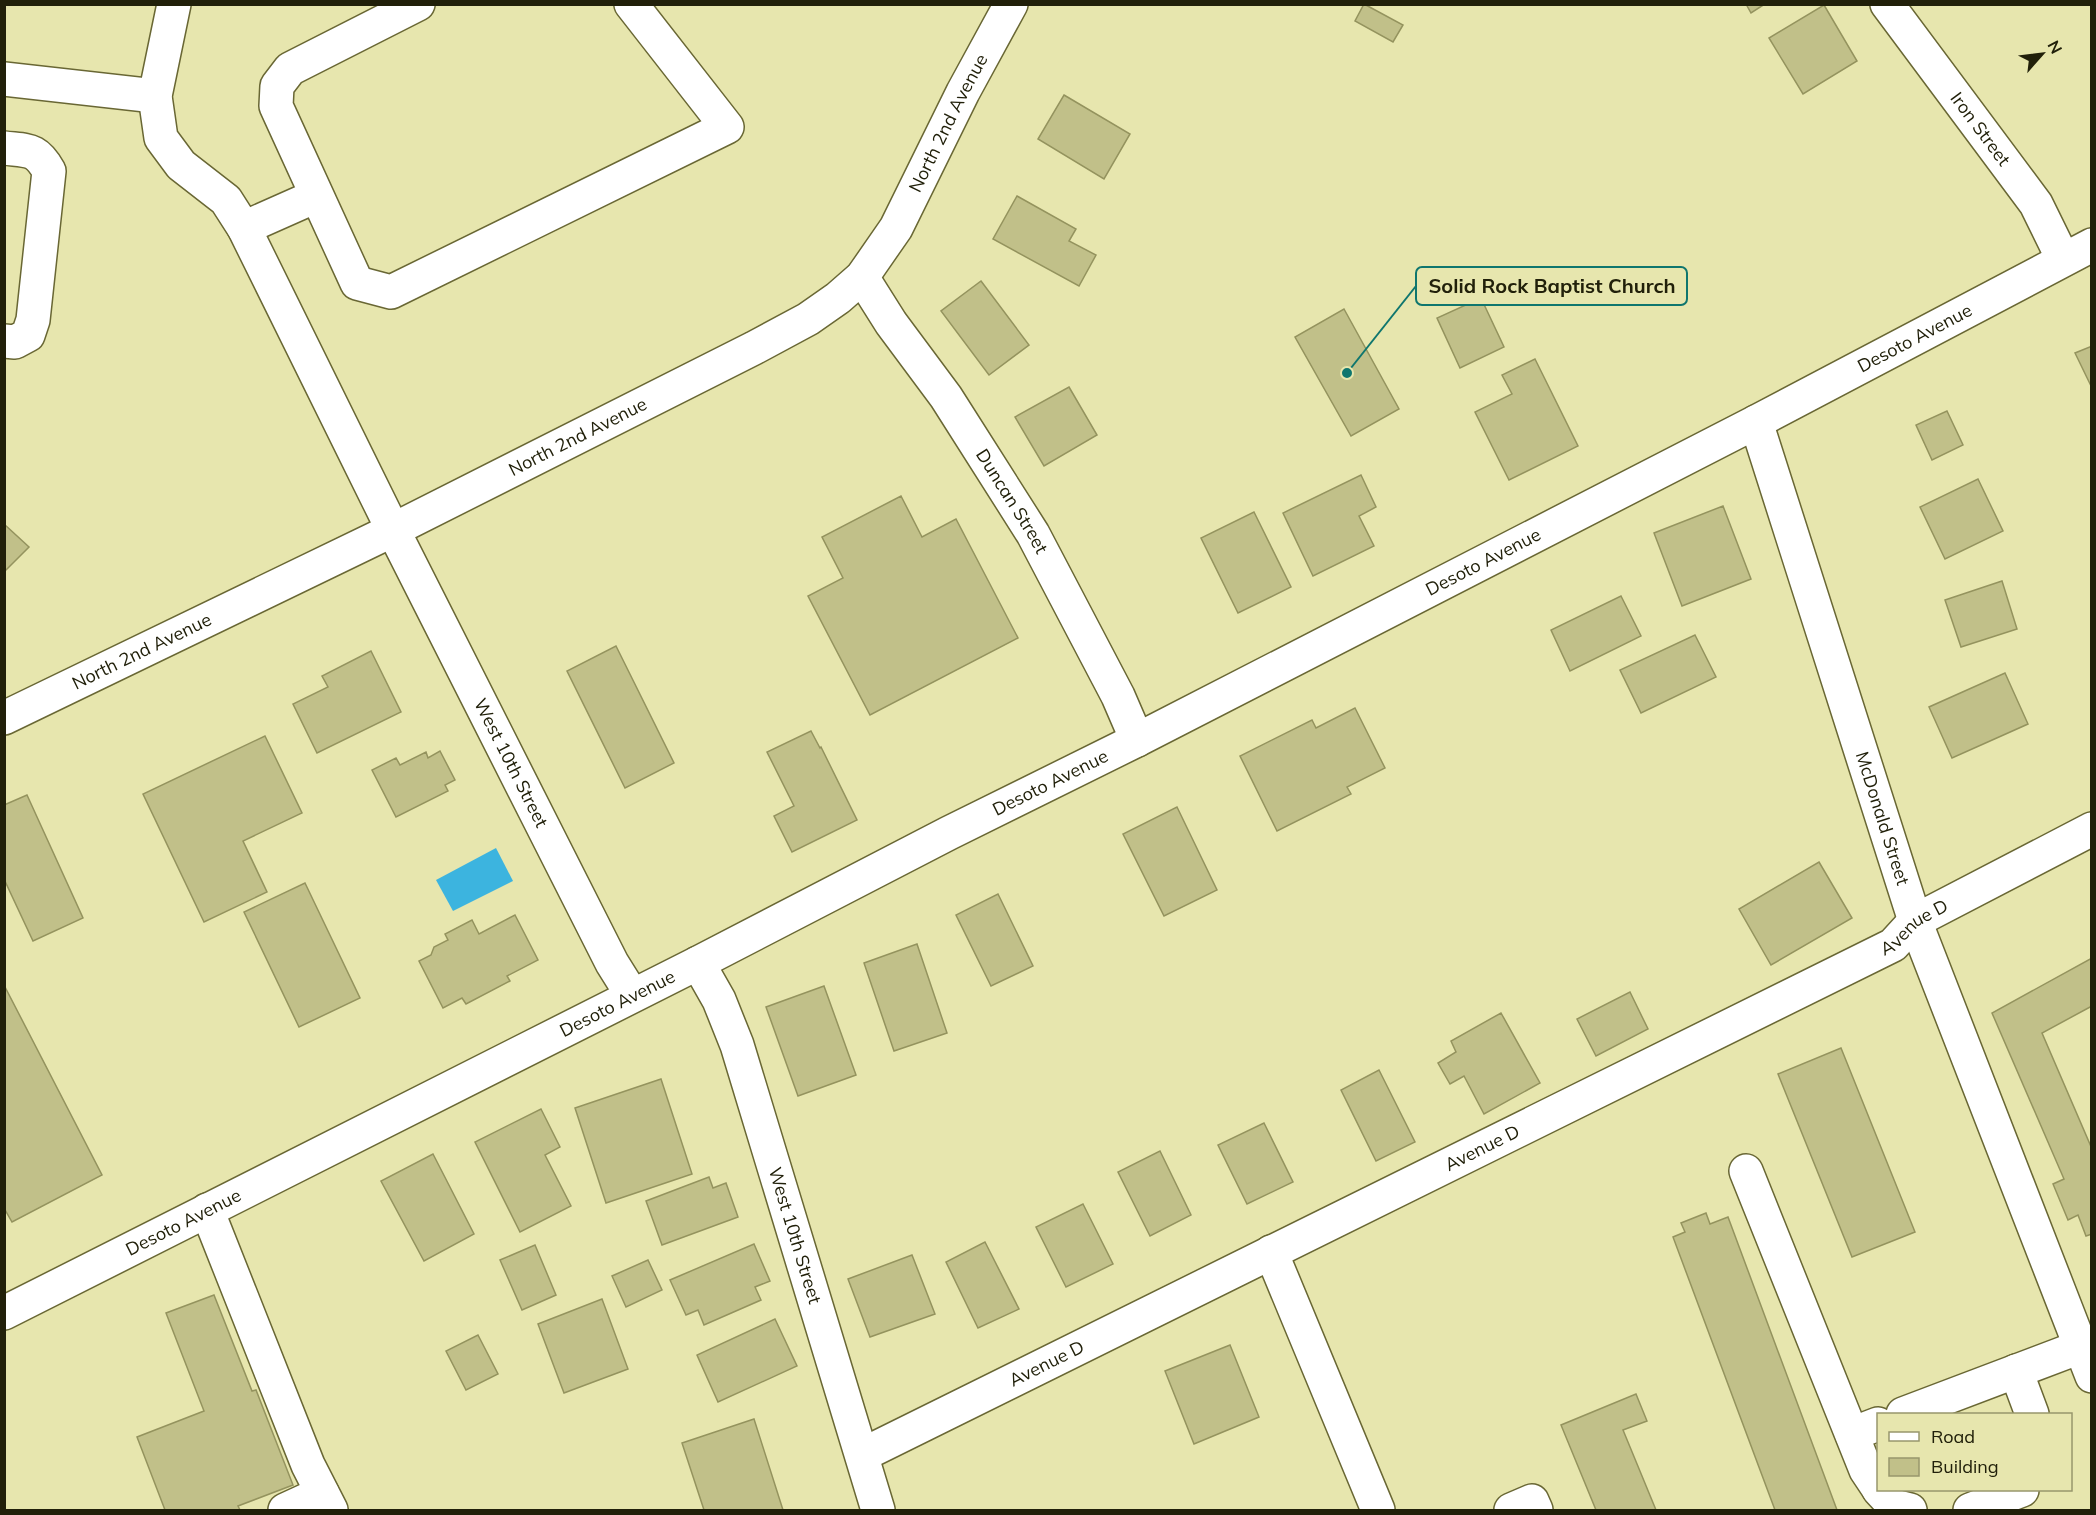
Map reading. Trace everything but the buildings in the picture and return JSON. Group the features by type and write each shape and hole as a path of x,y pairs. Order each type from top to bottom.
{"street":[{"name":"West 10th Street","path":"174,4 155,96 161,138 181,165 226,200 244,228 393,530 612,963 632,995"},
{"path":"418,4 290,69 277,86 276,106 357,283 391,292 727,127 631,4"},
{"name":"North 2nd Avenue","path":"4,718 393,530 763,344 808,319 838,298 862,277 896,228 963,92 1011,4"},
{"name":"Iron Street","path":"1887,4 2036,204 2063,259"},
{"path":"4,80 155,96"},
{"path":"4,148 34,152 43,159 49,171 33,320 28,335 15,342 4,341"},
{"path":"244,228 316,196"},
{"name":"Desoto Avenue","path":"4,1313 698,963 949,833 1137,740 1756,422 2091,245"},
{"name":"Duncan Street","path":"862,277 891,323 946,397 1033,534 1118,696 1137,740"},
{"name":"McDonald Street","path":"1756,422 1915,921 2086,1361"},
{"name":"Avenue D","path":"862,1455 1893,945 1915,921 2091,829"},
{"name":"West 10th Street","path":"698,963 719,1000 737,1046 878,1510"},
{"path":"1746,1171 1865,1429 1866,1470 1877,1486"},
{"path":"207,1210 326,1502 285,1510"},
{"path":"1271,1252 1378,1510"},
{"path":"1906,1413 2016,1371 2086,1361"},
{"path":"2016,1371 2032,1413"},
{"path":"1881,1491 1894,1506 1910,1510"},
{"path":"1970,1510 2019,1491"},
{"path":"1511,1510 1532,1501 1536,1510"}],"water":[{"path":"496,848 513,881 453,911 436,880"}],"place":[{"name":"Solid Rock Baptist Church","path":"1347,373"}]}
